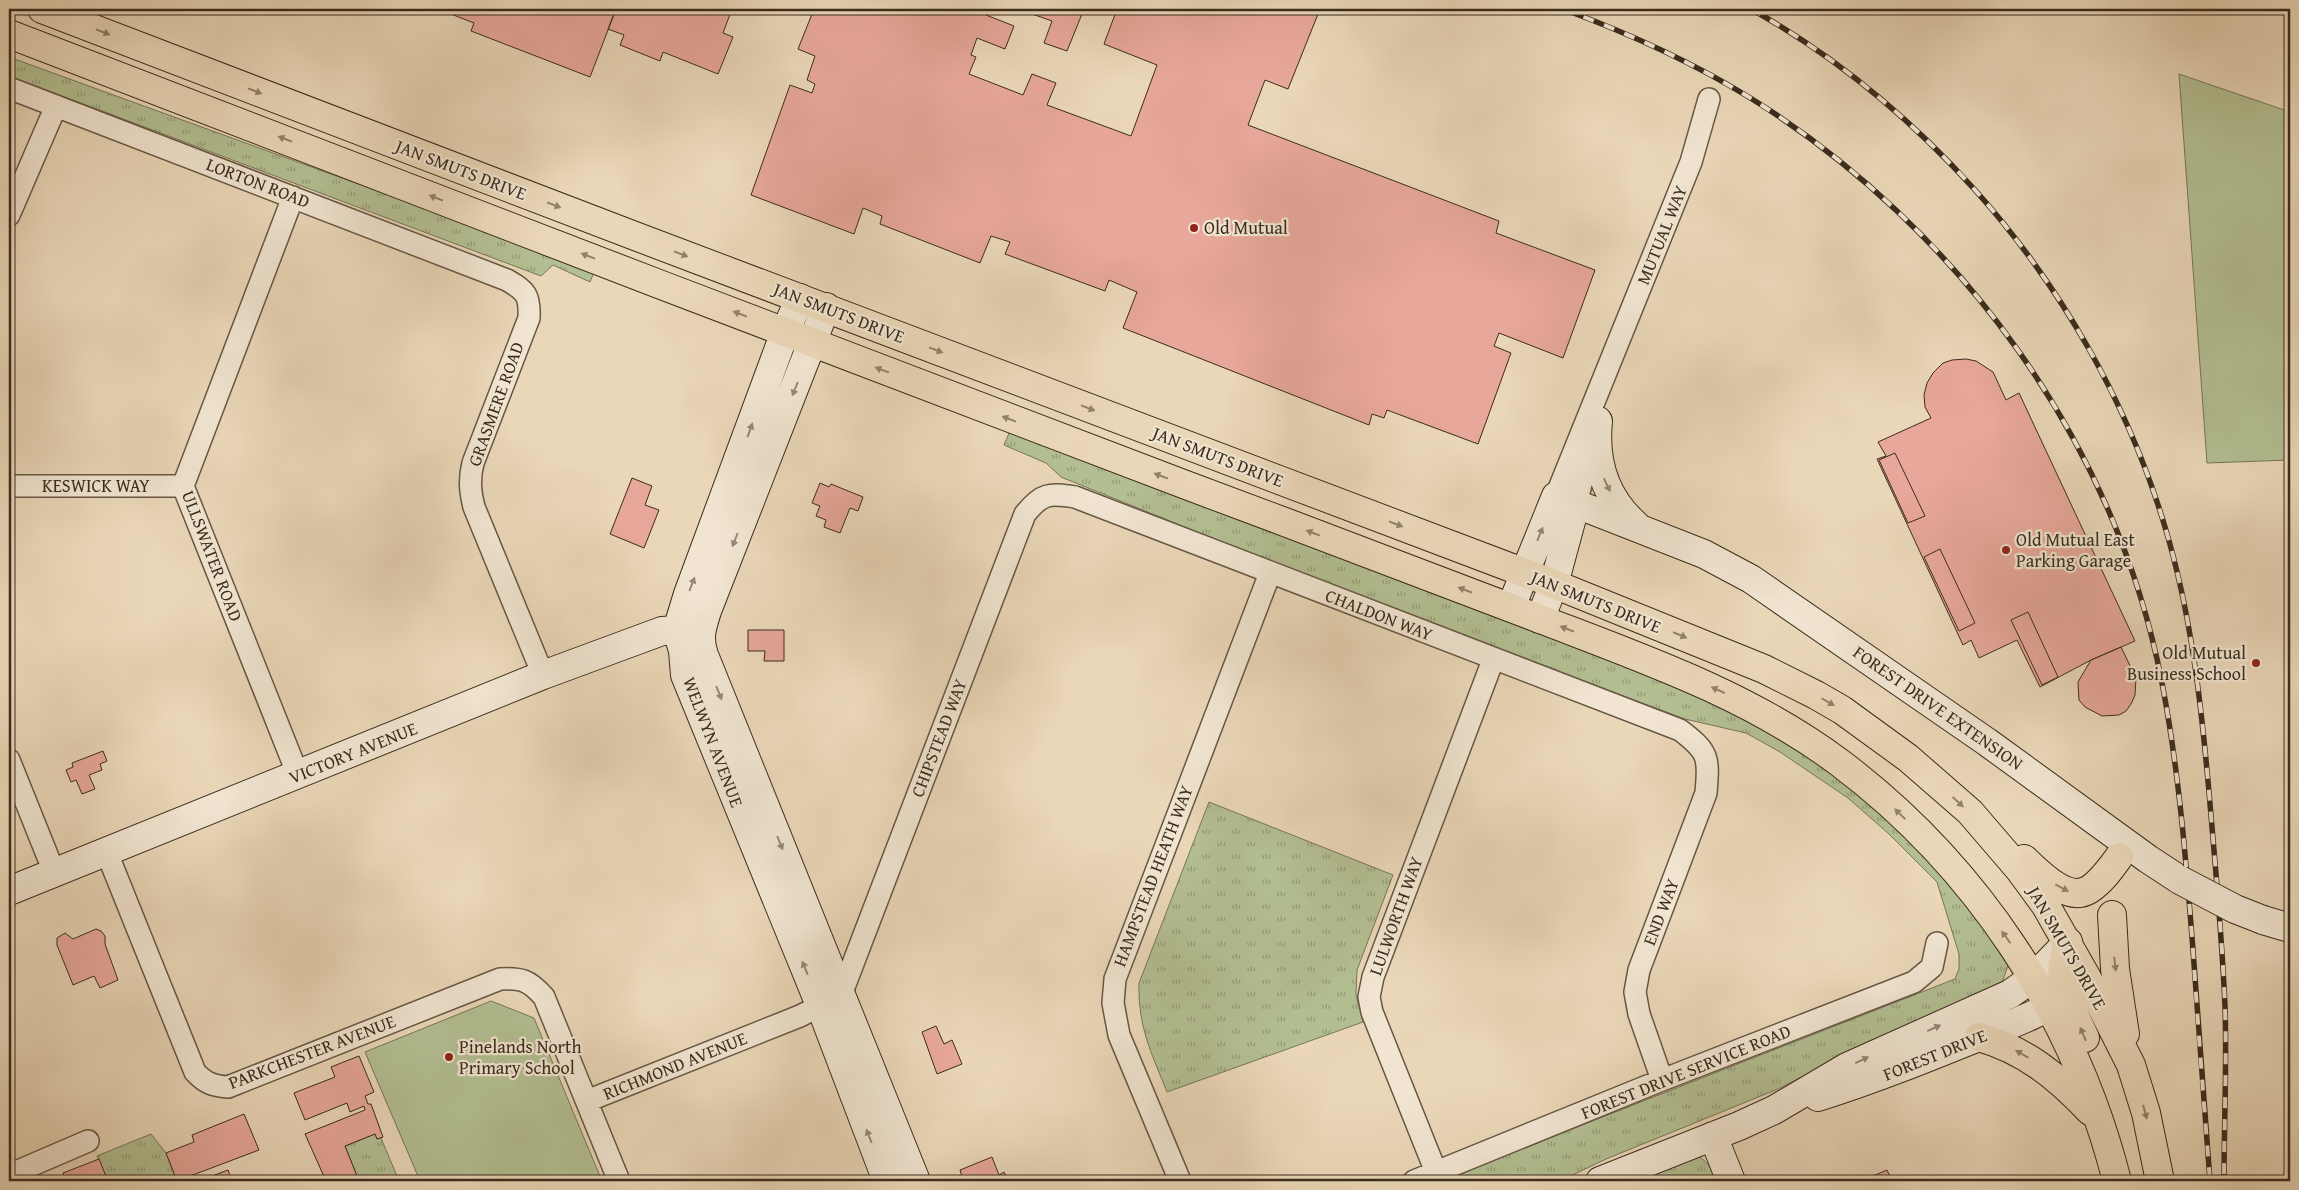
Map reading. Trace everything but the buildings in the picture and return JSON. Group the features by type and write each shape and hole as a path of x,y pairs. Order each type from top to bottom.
{"main road":[{"name":"JAN SMUTS DRIVE","path":"42,9 1554,584 1764,669 1816,695 1842,710 1908,758 1982,825 2041,899 2068,942 2131,1065 2146,1112 2160,1181"},
{"name":"JAN SMUTS DRIVE","path":"9,34 812,343 1511,607 1653,662 1724,693 1798,734 1878,793 1941,854 1967,885 2034,977 2058,1002 2079,1068 2108,1146 2118,1181"},
{"path":"1982,825 2050,880 2070,892 2080,893 2090,889 2119,857"},
{"path":"2112,915 2119,1006 2131,1065"},
{"path":"2068,942 2061,969 2058,1002 2094,1060 2108,1098 2120,1147 2118,1181"},
{"path":"1979,1037 2010,1048 2040,1065 2065,1085 2098,1120"}],"street":[{"name":"LORTON ROAD","path":"9,88 507,280"},
{"name":"MUTUAL WAY","path":"1540,619 1554,584 1566,500 1607,368 1691,162 1709,99"},
{"path":"9,215 56,106"},
{"name":"ULLSWATER ROAD","path":"293,197 182,486 298,775"},
{"name":"GRASMERE ROAD","path":"507,280 523,290 529,302 529,318 473,464 470,492 474,507 543,675"},
{"name":"WELWYN AVENUE","path":"800,298 785,332 684,606 689,632 704,655 830,1000 887,1181"},
{"path":"689,632 826,307"},
{"name":"MUTUAL WAY","path":"1511,607 1525,573 1566,500 1598,421 1607,368"},
{"path":"1598,421 1597,450 1603,479 1621,510 1641,529"},
{"name":"KESWICK WAY","path":"9,486 182,486"},
{"name":"CHALDON WAY","path":"1053,493 1075,497 1493,660 1680,730 1701,746"},
{"name":"CHIPSTEAD WAY","path":"830,1000 1025,514 1037,499 1053,493"},
{"name":"FOREST DRIVE EXTENSION","path":"1566,500 1704,554 1752,579 1987,742 2148,859 2180,880 2235,909 2290,928"},
{"name":"HAMPSTEAD HEATH WAY","path":"1180,1181 1119,1035 1113,1003 1114,978 1270,573"},
{"name":"VICTORY AVENUE","path":"9,891 107,853 543,675 662,631 689,632"},
{"name":"WELWYN AVENUE","path":"689,632 683,651 685,675 830,1000 916,1181"},
{"path":"636,642 650,644 663,650 685,675"},
{"name":"LULWORTH WAY","path":"1436,1172 1372,1012 1369,997 1373,978 1493,660"},
{"name":"END WAY","path":"1662,1080 1639,1014 1635,992 1639,970 1706,793 1708,769 1701,746"},
{"path":"9,760 54,872"},
{"name":"PARKCHESTER AVENUE","path":"107,853 195,1072 203,1081 214,1086 228,1087 500,979 518,978 532,984 544,996 587,1102"},
{"name":"FOREST DRIVE","path":"1774,1110 1847,1067 2010,994 2034,977 2068,942"},
{"name":"FOREST DRIVE SERVICE ROAD","path":"1414,1181 1662,1080 1914,982 1932,967 1937,943"},
{"name":"FOREST DRIVE","path":"1600,1181 1774,1110 1866,1082 1979,1037 2058,1002 2087,978"},
{"name":"RICHMOND AVENUE","path":"619,1181 587,1102 804,1015 830,1000"},
{"path":"1713,1136 1731,1181"},
{"path":"9,1175 88,1141"}],"green space":[{"path":"9,57 595,270 590,282 553,265 541,276 9,76"},
{"path":"2179,74 2290,112 2290,460 2207,463"},
{"path":"1010,431 1721,702 1875,795 2008,955 2008,966 2001,985 1869,1043 1778,1089 1606,1159 1560,1181 1439,1181 1955,979 1959,969 1959,954 1937,882 1889,834 1848,798 1780,752 1746,733 1685,719 1502,651 1279,565 1061,477 1046,463 1004,445"},
{"path":"1209,802 1393,875 1357,970 1356,995 1363,1022 1167,1092 1143,1026 1139,983"},
{"path":"491,1001 534,1018 602,1181 420,1181 365,1052"},
{"path":"151,1134 166,1153 177,1181 108,1181 97,1156"},
{"path":"375,1134 377,1139 381,1138 399,1181 359,1181 345,1146"},
{"path":"1689,1153 1700,1157 1707,1163 1716,1181 1625,1181"}],"railway":[{"path":"1563,9 1612,28 1707,73 1752,99 1827,151 1897,211 1961,277 2017,349 2067,427 2108,509 2140,594 2162,683 2173,749 2185,849 2210,1181"},
{"path":"1751,9 1812,47 1870,90 1898,113 1975,190 2036,266 2063,306 2111,391 2132,436 2150,481 2174,559 2194,658 2209,792 2224,979 2226,1050 2224,1181"}],"place":[{"name":"Old Mutual","path":"1194,228"},
{"name":"Old Mutual East Parking Garage","path":"2006,550"},
{"name":"Old Mutual Business School","path":"2256,663"},
{"name":"Pinelands North Primary School","path":"449,1057"}]}
